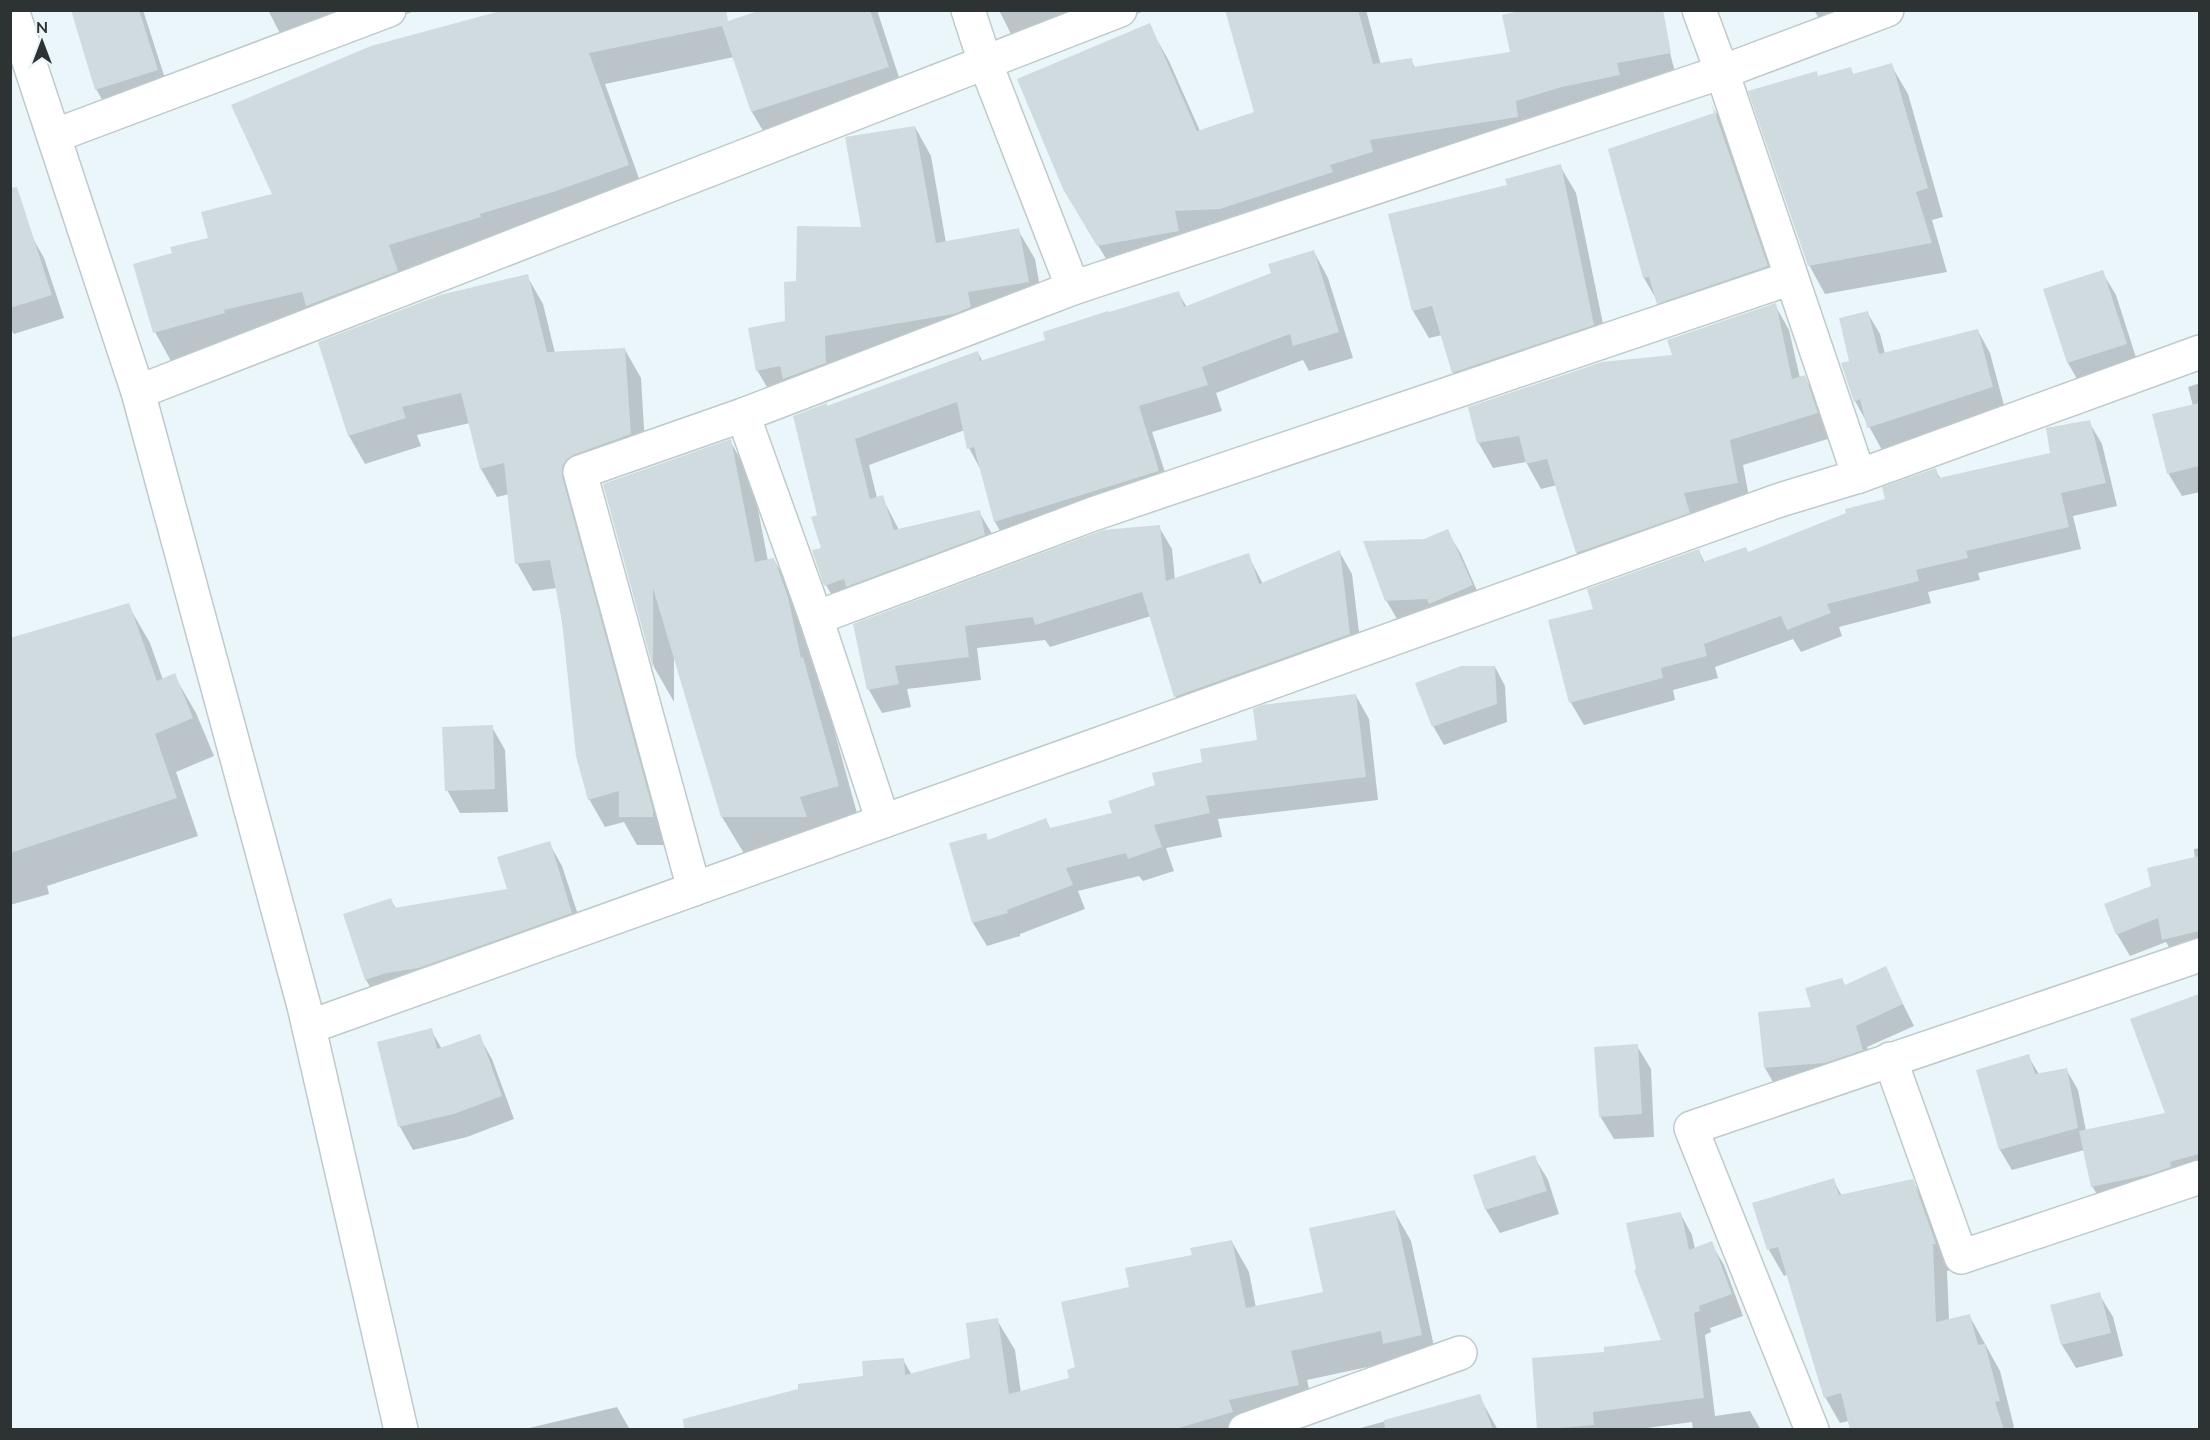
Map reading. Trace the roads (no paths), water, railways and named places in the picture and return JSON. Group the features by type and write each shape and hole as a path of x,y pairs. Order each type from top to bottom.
{"street":[{"path":"12,10 138,393 309,1027 401,1430"},
{"path":"54,136 389,10"},
{"path":"968,10 985,62 1073,288"},
{"path":"138,393 1120,10"},
{"path":"1699,10 1859,476"},
{"path":"694,889 580,472 743,415 1073,288 1722,72 1887,10"},
{"path":"816,618 1093,514 1791,278"},
{"path":"309,1027 1780,500 1859,476 2199,352"},
{"path":"743,415 816,618 883,821"},
{"path":"1812,1430 1692,1128 2199,955"},
{"path":"1890,1059 1961,1257 2199,1176"},
{"path":"1245,1430 1460,1353"}]}
